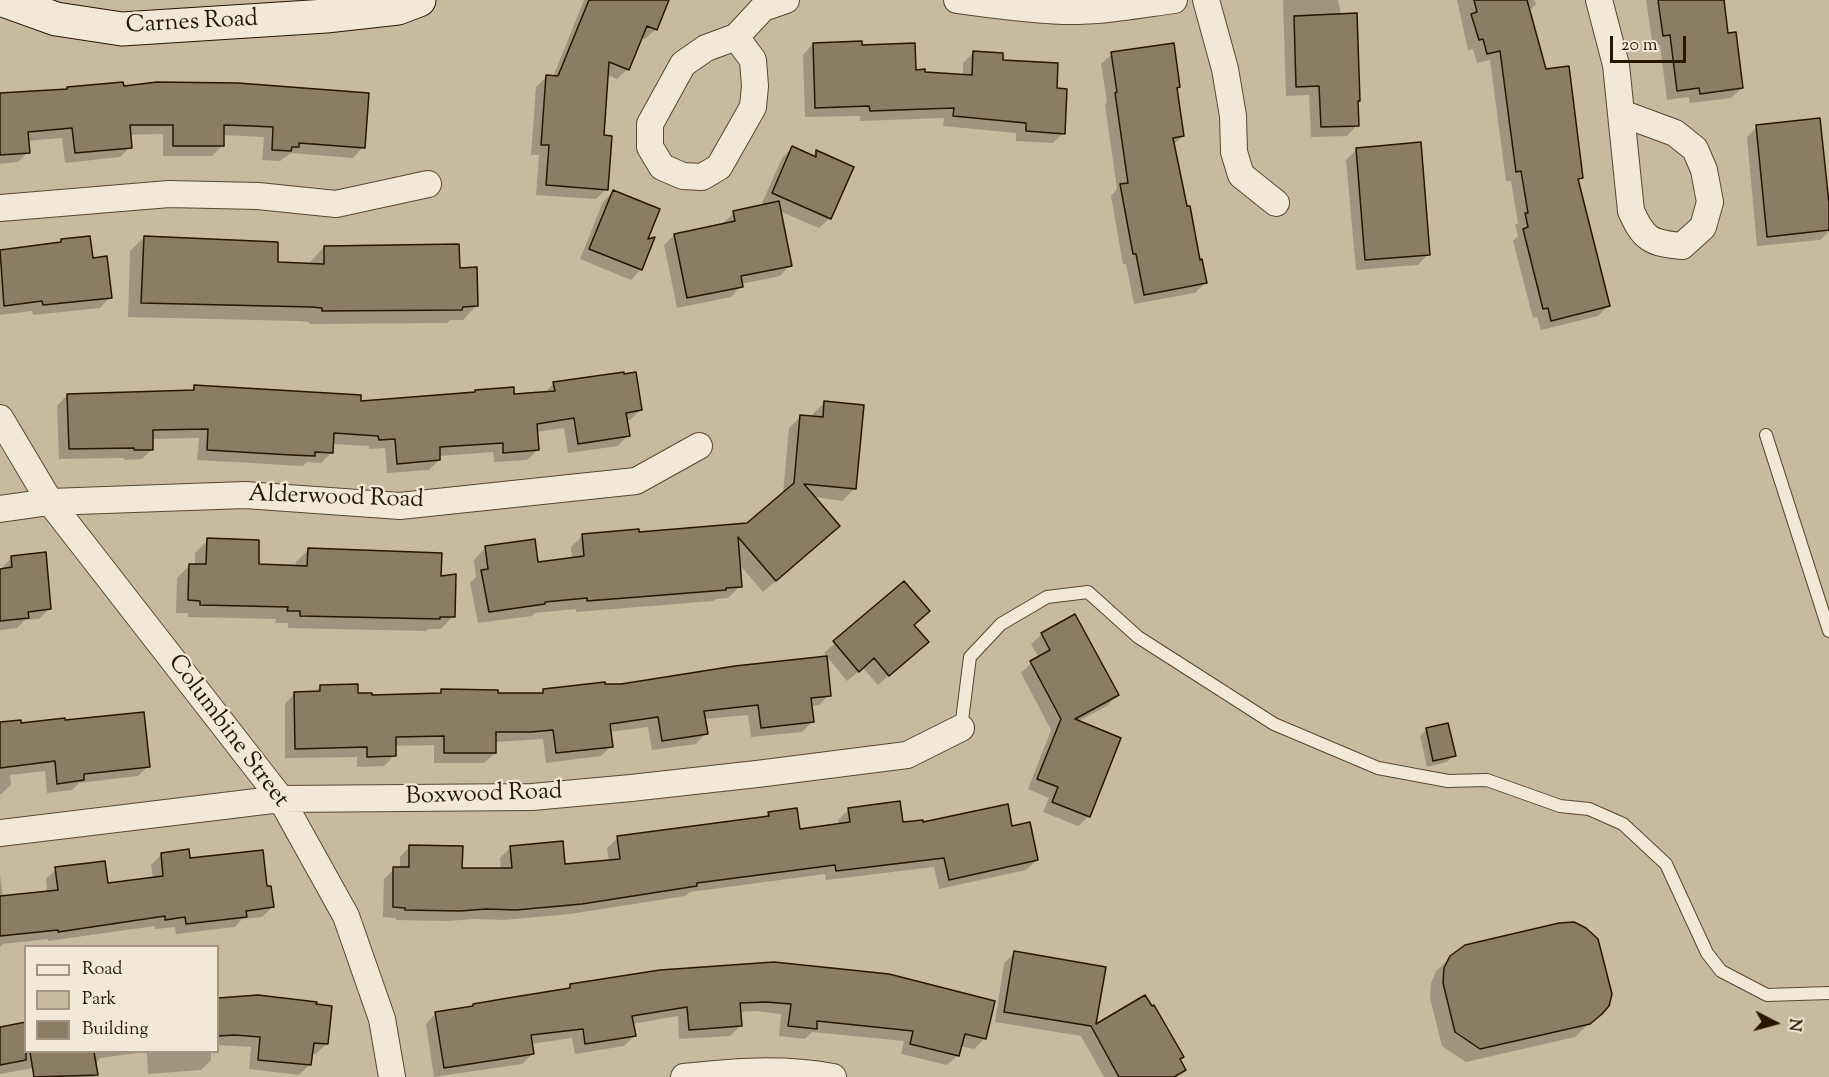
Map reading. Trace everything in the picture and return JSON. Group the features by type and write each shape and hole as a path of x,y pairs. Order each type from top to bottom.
{"street":[{"name":"Carnes Road","path":"3,0 56,19 122,29 326,16 398,8 419,0"},
{"path":"736,37 753,60 755,86 753,107 719,167 702,177 683,176 662,167 650,147 650,124 683,64 706,48 736,37 763,8 786,0"},
{"path":"957,0 1064,11 1118,8 1174,0"},
{"path":"1206,0 1225,69 1233,116 1234,152 1241,175 1276,203"},
{"path":"1599,0 1616,65 1631,211 1640,231 1658,244 1682,246 1703,227 1710,202 1704,170 1695,149 1675,133 1621,113"},
{"path":"0,208 169,194 258,196 336,204 428,184"},
{"name":"Columbine Street","path":"0,418 50,502 281,799 346,916 382,1019 392,1077"},
{"name":"Alderwood Road","path":"0,509 50,502 244,495 400,506 636,481 699,446"},
{"name":"Boxwood Road","path":"0,833 281,799 532,797 642,787 907,754 961,728"},
{"path":"684,1077 740,1070 810,1073 833,1077"}],"lane":[{"path":"1766,435 1829,631"},
{"path":"961,728 970,657 1001,624 1047,597 1088,592 1137,637 1274,724 1378,768 1448,781 1487,780 1560,806 1589,809 1623,824 1666,864 1707,953 1721,971 1767,995 1829,993"}],"green space":[{"path":"0,0 1829,0 1829,1077 0,1077"}],"building":[{"path":"589,0 669,0 657,30 647,26 629,70 609,62 604,135 612,136 608,190 546,185 549,145 541,145 546,75 558,76"},
{"path":"1474,0 1527,0 1546,69 1569,66 1583,178 1578,179 1610,306 1551,321 1548,308 1543,309 1523,229 1528,227 1525,213 1528,213 1521,171 1516,172 1500,51 1487,54 1483,39 1479,40 1471,14 1477,12"},
{"path":"1658,0 1724,0 1728,33 1736,32 1743,88 1700,94 1699,88 1677,91 1670,35 1663,36"},
{"path":"1357,13 1359,126 1321,127 1319,86 1296,87 1294,16"},
{"path":"862,41 862,45 915,43 916,70 925,69 925,72 972,75 973,51 1003,53 1003,60 1058,63 1057,88 1067,89 1065,134 1026,131 1026,123 953,116 954,108 870,111 869,106 815,108 813,43"},
{"path":"1174,43 1180,87 1177,88 1184,136 1173,138 1187,206 1190,206 1200,260 1202,259 1207,283 1144,295 1136,254 1133,254 1120,184 1128,183 1111,52"},
{"path":"123,82 124,86 157,82 238,83 369,93 365,148 299,143 299,147 292,147 291,151 272,150 273,127 224,125 224,146 173,146 173,125 130,125 132,148 75,153 72,128 28,132 30,153 0,155 0,93 67,89 67,87"},
{"path":"1820,118 1829,203 1829,230 1767,237 1756,125"},
{"path":"1421,142 1430,255 1365,260 1356,148"},
{"path":"792,146 816,157 816,150 854,167 831,219 772,193"},
{"path":"613,190 660,209 648,239 655,237 642,270 589,249"},
{"path":"779,201 792,266 741,276 743,287 687,298 674,234 735,221 733,211"},
{"path":"90,236 93,258 107,256 112,298 43,305 42,301 4,306 0,250"},
{"path":"144,236 278,242 278,262 324,264 324,246 459,244 460,268 477,267 478,306 463,307 462,310 322,311 322,308 311,307 141,303"},
{"path":"624,372 624,374 636,372 642,410 626,413 630,436 578,444 574,418 537,424 539,450 503,453 503,443 440,447 440,460 397,464 395,439 379,440 378,436 334,433 333,453 315,452 315,456 291,455 207,450 208,429 153,430 153,450 69,449 67,394 194,390 194,385 361,395 361,401 514,387 514,394 555,391 553,382"},
{"path":"824,401 864,405 856,489 804,484 840,526 776,581 738,537 742,587 587,601 587,598 545,602 545,604 489,612 481,570 488,569 485,546 535,539 538,562 584,556 582,534 747,523 794,483 800,415 823,417"},
{"path":"207,538 259,540 259,564 307,566 308,548 442,553 441,576 456,574 455,617 440,617 440,619 300,616 300,611 287,611 288,607 200,605 200,601 188,600 189,564 206,564"},
{"path":"46,552 51,609 28,612 29,618 0,621 0,569 12,567 11,556"},
{"path":"904,581 930,611 914,625 929,642 889,676 874,658 859,672 833,641"},
{"path":"1075,614 1119,695 1075,719 1121,738 1090,817 1052,802 1058,787 1037,779 1061,719 1030,661 1050,650 1041,633"},
{"path":"827,656 831,696 811,698 814,722 761,728 758,705 704,711 708,734 662,741 658,717 610,724 613,747 556,753 553,730 496,732 496,753 444,753 444,736 396,737 396,756 367,757 367,747 295,749 294,692 320,691 320,685 358,684 358,693 372,693 372,695 441,693 441,689 543,693 543,689 605,682 605,684 621,684 735,666"},
{"path":"144,712 150,767 84,774 84,780 57,784 55,761 0,768 0,722 21,720 21,723 65,718 65,720"},
{"path":"1448,723 1456,756 1433,761 1426,728"},
{"path":"900,801 903,822 923,820 923,822 1008,804 1012,826 1030,822 1038,860 949,880 944,858 836,871 835,865 697,883 697,886 582,904 516,910 405,910 405,908 393,907 393,867 409,867 409,845 463,846 462,868 512,868 510,846 563,841 565,864 620,859 617,836 769,816 768,812 797,808 800,829 850,822 848,808"},
{"path":"189,849 190,858 263,850 267,886 271,886 274,907 246,911 247,917 186,924 185,917 165,920 165,916 58,932 58,930 0,936 0,896 58,890 55,867 105,861 108,883 163,876 161,853"},
{"path":"1574,922 1586,928 1598,939 1612,994 1609,1006 1602,1014 1590,1024 1480,1049 1455,1032 1443,983 1444,968 1450,956 1465,945 1559,923"},
{"path":"1014,951 1106,967 1096,1024 1145,995 1152,1006 1154,1005 1184,1057 1180,1059 1186,1070 1174,1077 1119,1077 1091,1026 1004,1012"},
{"path":"774,962 889,974 995,1001 986,1039 965,1034 959,1056 910,1044 913,1031 817,1021 817,1029 788,1026 791,1004 740,1003 742,1026 689,1030 687,1007 632,1016 636,1036 585,1044 583,1029 531,1035 534,1054 444,1068 435,1012 570,988 570,984 660,970"},
{"path":"258,995 332,1006 328,1044 314,1043 311,1065 258,1060 260,1037 219,1036 219,998"},
{"path":"24,1022 26,1060 0,1065 0,1027"},
{"path":"30,1053 94,1053 98,1075 34,1077"}]}
